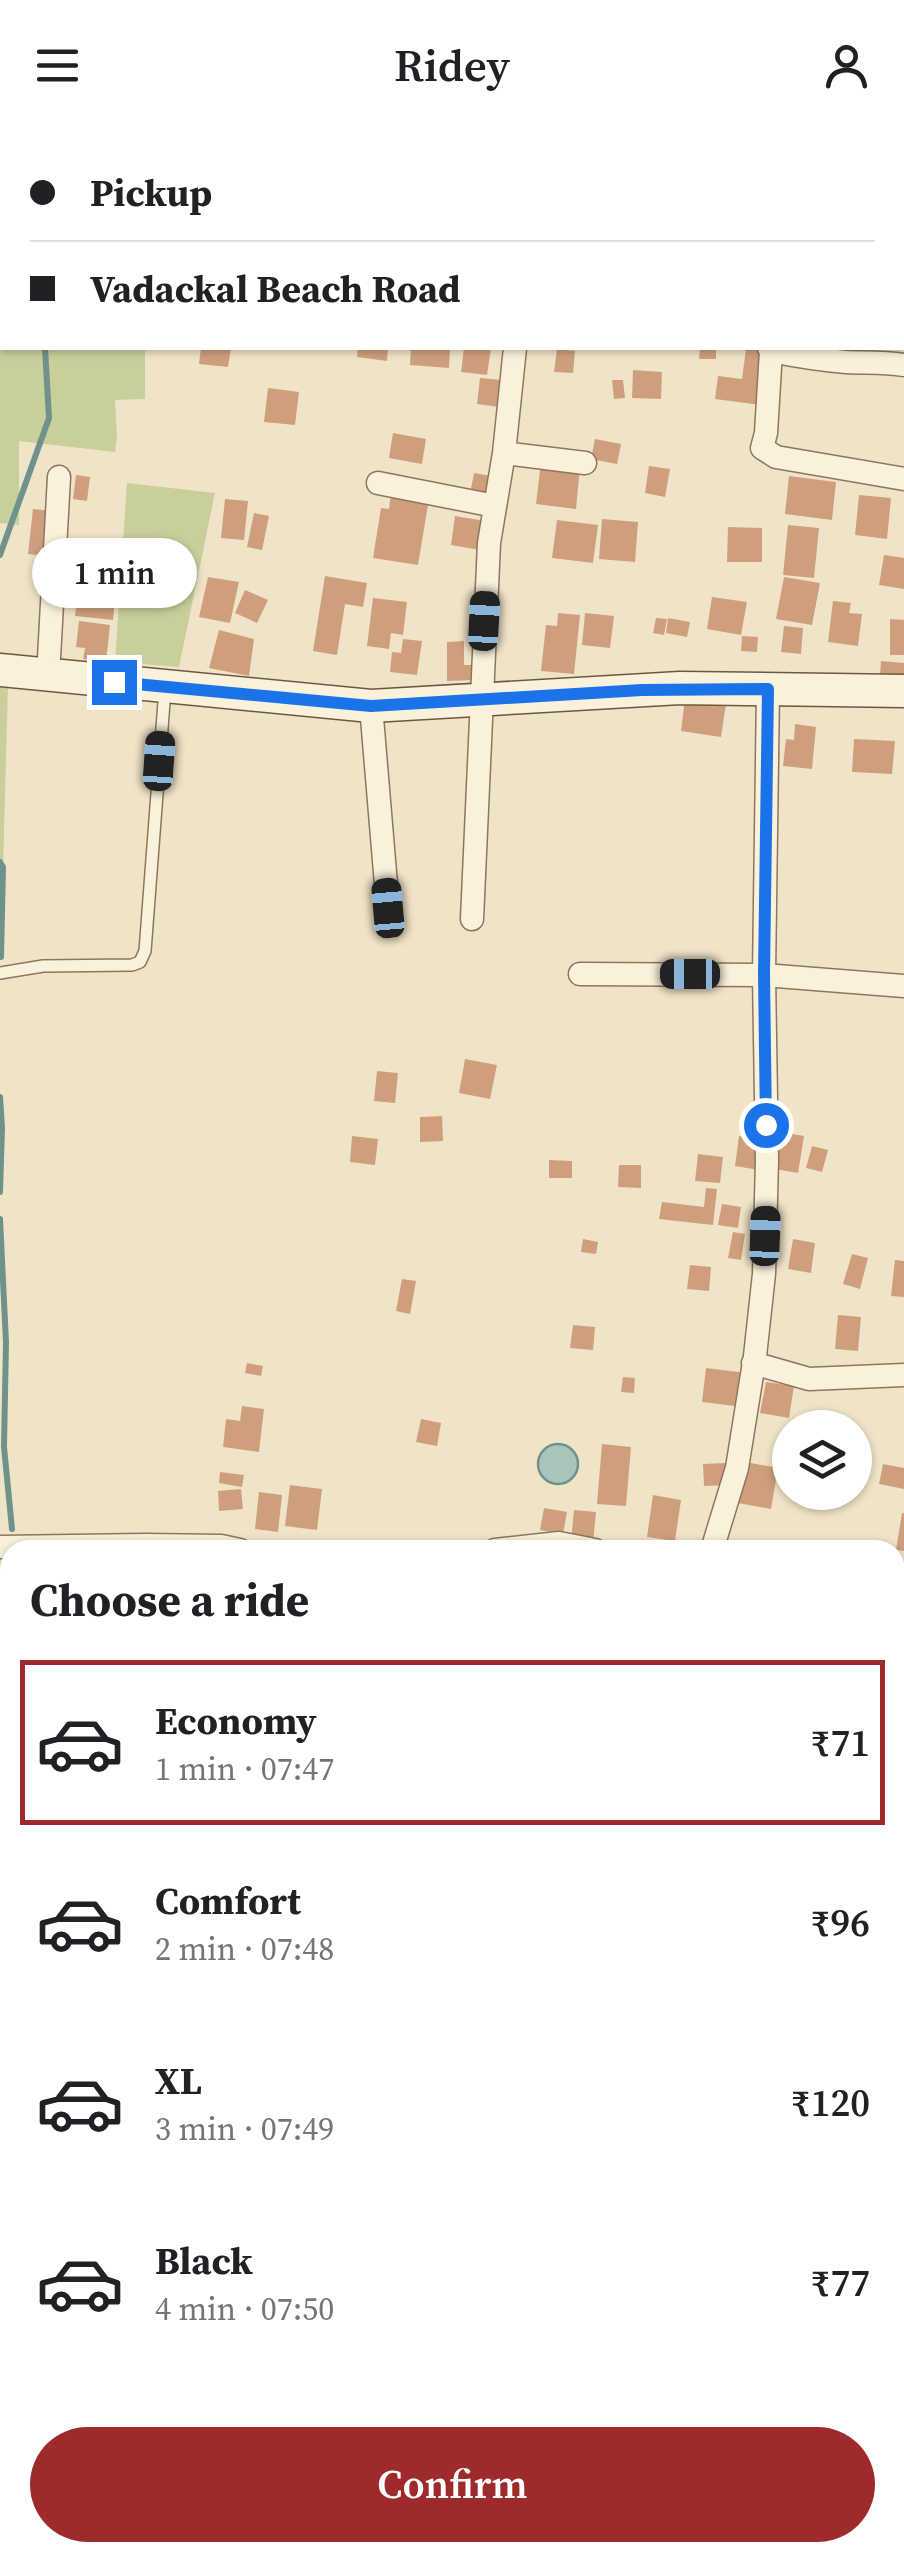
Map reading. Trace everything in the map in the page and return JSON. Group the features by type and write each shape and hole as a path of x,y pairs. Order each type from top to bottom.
{"main road":[{"path":"0,670 371,706 680,688 904,692"}],"street":[{"path":"472,919 488,543 504,452 515,350"},
{"path":"770,350 762,448 776,457 904,479"},
{"path":"774,350 803,358 904,365"},
{"path":"504,452 585,463"},
{"path":"48,676 58,477"},
{"path":"378,483 495,506"},
{"path":"715,1540 737,1468 764,1274 768,689"},
{"path":"371,706 388,908"},
{"path":"580,974 764,974 904,986"},
{"path":"754,1363 809,1379 904,1375"}],"lane":[{"path":"0,973 44,966 132,966 140,962 145,950 165,686"}],"green space":[{"path":"0,350 145,350 145,399 115,400 115,452 19,441 19,525 0,523"},
{"path":"127,483 215,493 179,667 115,662"},
{"path":"0,683 8,684 1,945 0,945"}],"water":[{"path":"558,1444 572,1450 578,1464 572,1478 558,1484 544,1478 538,1464 544,1450"}],"building":[{"path":"201,350 231,350 228,367 199,364"},
{"path":"358,350 388,350 387,361 357,357"},
{"path":"411,350 450,350 449,368 410,365"},
{"path":"464,350 491,350 487,375 461,372"},
{"path":"557,350 575,351 573,373 554,372"},
{"path":"700,350 716,350 716,359 699,359"},
{"path":"746,350 767,351 761,405 715,399 718,376 742,379"},
{"path":"633,370 662,372 661,399 632,398"},
{"path":"480,378 501,380 499,407 477,404"},
{"path":"612,380 623,380 625,398 614,399"},
{"path":"268,388 299,392 295,425 264,422"},
{"path":"393,433 426,439 422,464 389,458"},
{"path":"595,439 621,444 617,464 591,459"},
{"path":"541,462 580,467 576,509 536,504"},
{"path":"649,466 670,469 665,497 645,493"},
{"path":"474,473 497,477 494,498 470,494"},
{"path":"76,475 90,477 87,501 73,499"},
{"path":"789,476 836,482 832,520 785,514"},
{"path":"391,493 429,499 418,565 373,558 381,508 389,509"},
{"path":"859,495 891,498 887,539 855,535"},
{"path":"225,499 248,501 244,540 221,538"},
{"path":"33,509 53,511 48,556 28,554"},
{"path":"254,513 269,516 262,550 247,547"},
{"path":"455,516 485,521 480,550 451,545"},
{"path":"602,519 638,522 635,562 599,559"},
{"path":"557,520 598,525 593,563 552,558"},
{"path":"788,525 819,528 814,578 783,575"},
{"path":"728,527 762,528 762,562 727,562"},
{"path":"884,555 904,558 904,589 879,585"},
{"path":"325,576 367,583 363,607 345,604 337,655 313,651"},
{"path":"208,577 239,582 230,623 199,617"},
{"path":"784,577 820,583 812,625 776,619"},
{"path":"79,584 116,588 113,620 75,616"},
{"path":"245,590 268,600 257,623 235,613"},
{"path":"712,597 747,602 741,635 707,629"},
{"path":"373,598 407,602 403,635 391,633 389,649 367,646"},
{"path":"833,601 851,603 849,613 862,614 858,646 828,642"},
{"path":"558,613 580,615 574,674 541,671 546,625 557,626"},
{"path":"585,613 614,616 610,648 582,645"},
{"path":"656,618 667,619 664,635 653,633"},
{"path":"668,618 690,622 687,637 666,633"},
{"path":"890,619 904,620 904,655 890,655"},
{"path":"79,621 110,625 106,662 83,659 85,648 76,647"},
{"path":"784,626 803,628 801,654 781,652"},
{"path":"219,630 254,639 249,676 209,668"},
{"path":"742,636 758,637 757,652 741,651"},
{"path":"403,639 422,641 417,675 390,672 392,652 401,653"},
{"path":"464,641 464,665 475,665 476,680 447,681 447,642"},
{"path":"881,661 904,663 904,678 880,676"},
{"path":"685,698 726,704 721,737 681,731"},
{"path":"795,724 816,727 812,769 783,766 786,739 794,740"},
{"path":"854,739 895,741 892,774 852,772"},
{"path":"465,1059 497,1065 490,1099 459,1093"},
{"path":"377,1071 398,1073 395,1103 374,1101"},
{"path":"442,1116 443,1141 420,1142 420,1117"},
{"path":"775,1131 804,1136 798,1173 769,1168"},
{"path":"352,1136 378,1139 375,1165 350,1162"},
{"path":"739,1136 764,1139 759,1170 735,1166"},
{"path":"812,1146 828,1150 822,1172 806,1168"},
{"path":"698,1154 723,1157 720,1183 695,1181"},
{"path":"549,1160 572,1161 572,1178 549,1178"},
{"path":"619,1165 641,1165 641,1188 618,1187"},
{"path":"706,1188 717,1189 713,1225 659,1219 662,1202 704,1207"},
{"path":"722,1204 741,1207 738,1228 718,1225"},
{"path":"733,1232 745,1234 741,1260 728,1258"},
{"path":"583,1239 598,1242 596,1254 581,1252"},
{"path":"793,1239 815,1243 811,1273 788,1269"},
{"path":"852,1254 868,1258 860,1289 843,1284"},
{"path":"895,1260 904,1261 904,1297 891,1296"},
{"path":"690,1265 711,1267 709,1291 687,1289"},
{"path":"402,1279 416,1281 410,1314 396,1311"},
{"path":"838,1315 861,1317 858,1351 835,1349"},
{"path":"573,1325 595,1327 593,1350 570,1348"},
{"path":"247,1363 263,1366 261,1376 245,1373"},
{"path":"706,1368 747,1373 743,1407 702,1402"},
{"path":"623,1377 635,1378 634,1393 621,1392"},
{"path":"766,1382 794,1386 790,1410 772,1410 772,1415 760,1413"},
{"path":"242,1406 264,1409 259,1452 223,1447 226,1419 240,1421"},
{"path":"421,1419 441,1423 437,1446 416,1442"},
{"path":"602,1444 631,1447 626,1506 597,1504"},
{"path":"745,1462 772,1467 771,1509 738,1503"},
{"path":"725,1463 726,1485 704,1486 703,1464"},
{"path":"883,1464 904,1468 904,1489 879,1484"},
{"path":"220,1472 244,1475 242,1487 219,1483"},
{"path":"290,1485 322,1489 317,1530 285,1526"},
{"path":"241,1489 243,1509 219,1511 218,1491"},
{"path":"259,1492 282,1495 278,1532 255,1529"},
{"path":"653,1495 681,1500 675,1540 647,1537"},
{"path":"544,1508 567,1512 563,1534 540,1530"},
{"path":"574,1510 596,1512 593,1540 571,1540"},
{"path":"902,1513 904,1513 904,1540 898,1540"}],"waterway":[{"path":"0,555 49,418 45,350"},
{"path":"0,862 1,957"},
{"path":"0,1097 0,1192"},
{"path":"0,1219 6,1342 4,1447 12,1529"}],"route":[{"path":"114,682 371,706 680,688 768,689 766,1125"}]}
